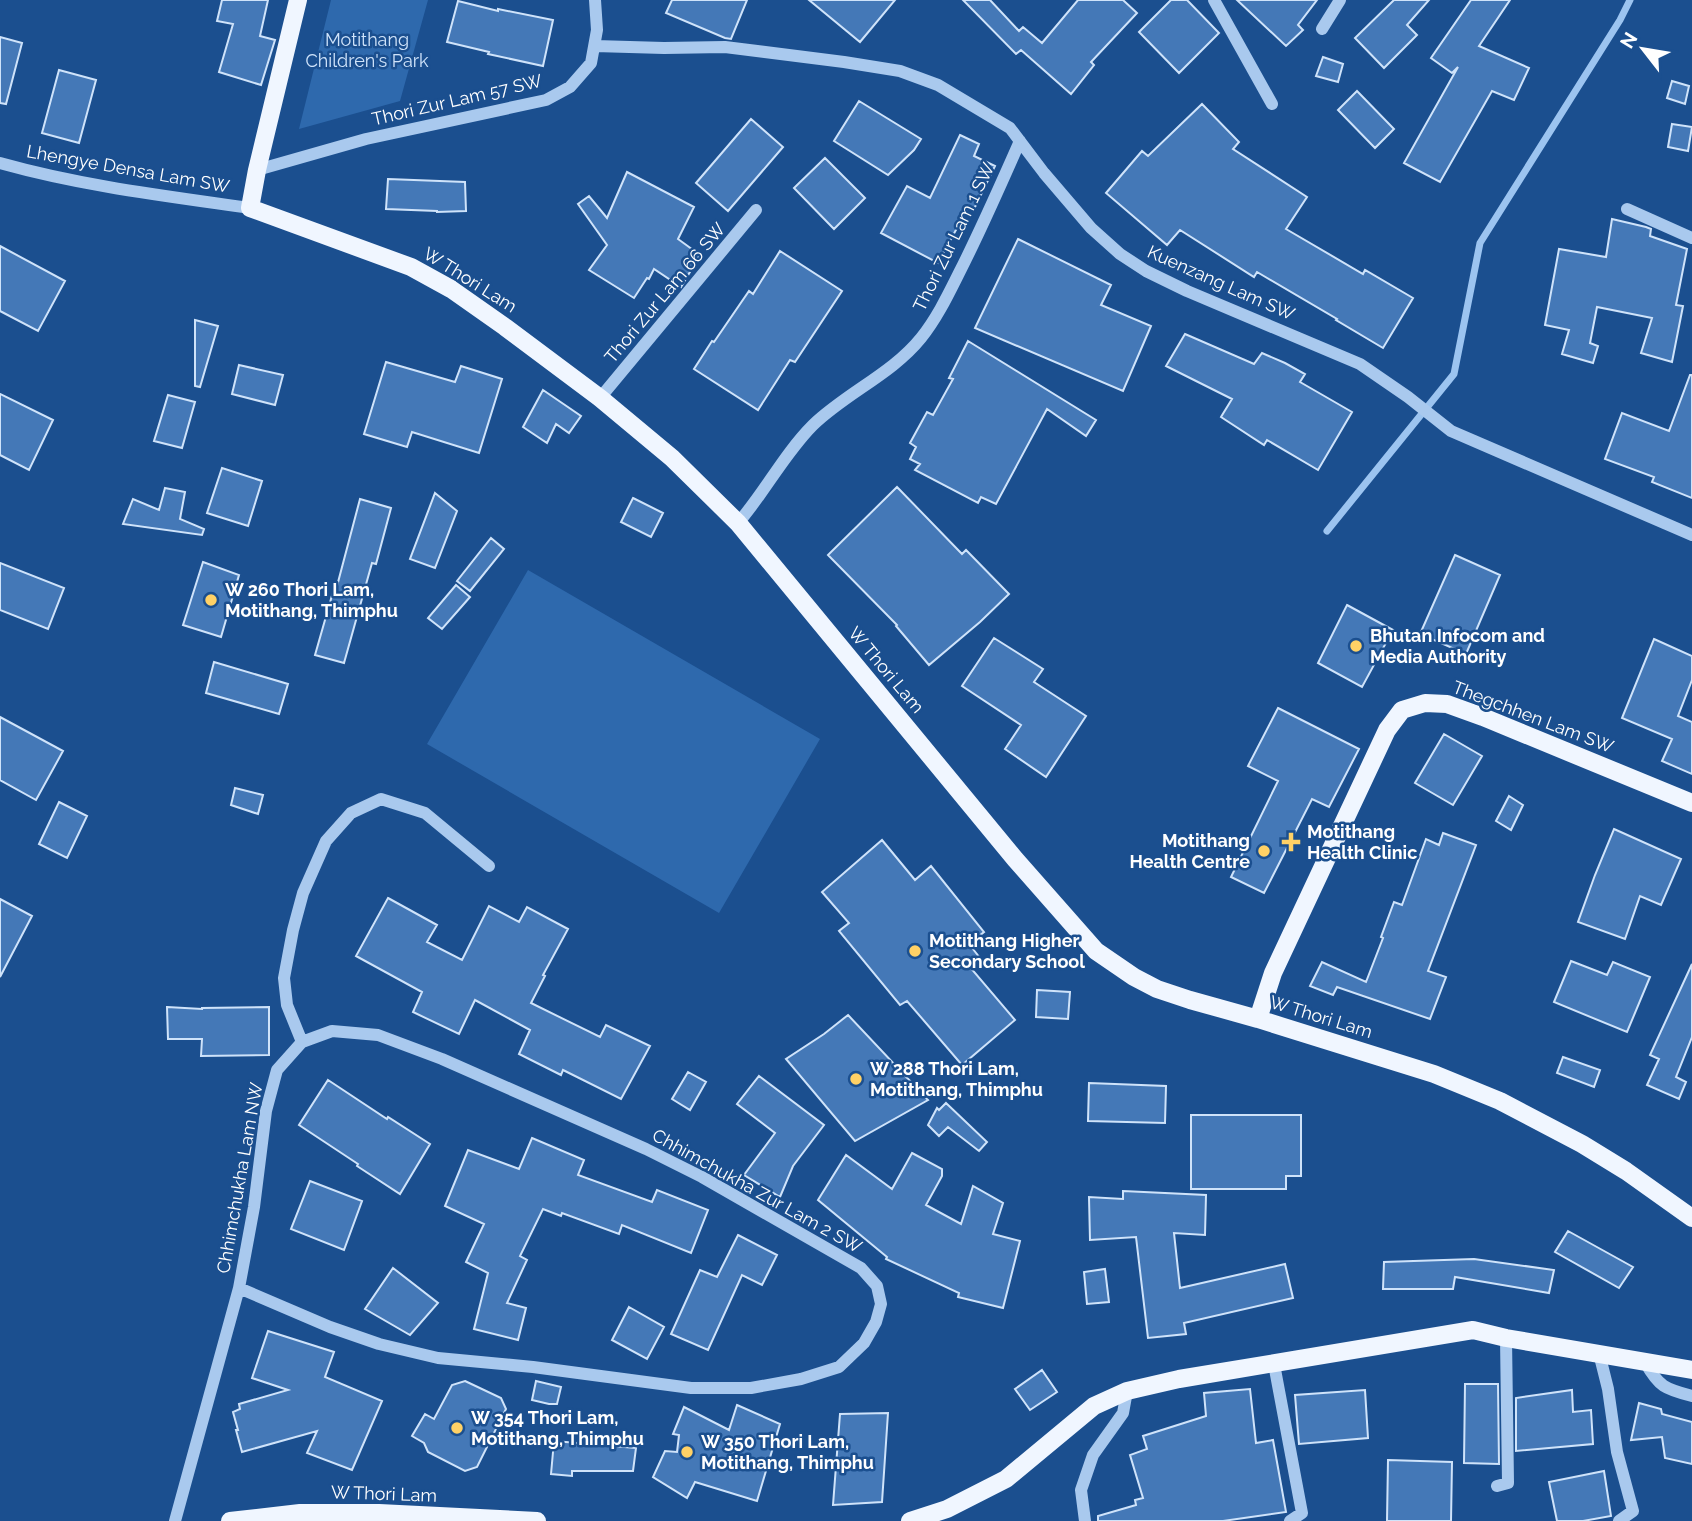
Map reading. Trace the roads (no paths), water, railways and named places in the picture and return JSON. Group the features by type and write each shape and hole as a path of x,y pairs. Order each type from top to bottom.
{"main road":[{"path":"250,208 298,0"},
{"name":"W Thori Lam","path":"250,208 411,267 452,289 600,398 672,458 738,523 1015,859 1097,951 1134,978 1190,1000 1434,1074 1500,1101 1582,1144 1626,1171 1692,1218"},
{"name":"Thegchhen Lam SW","path":"1258,1020 1273,973 1387,730 1402,710 1425,703 1447,704 1692,803"},
{"path":"909,1521 947,1509 1006,1479 1094,1406 1127,1391 1179,1379 1473,1330 1692,1370"},
{"name":"W Thori Lam","path":"230,1521 300,1513 379,1513 537,1521"}],"street":[{"name":"Thori Zur Lam 57 SW","path":"257,170 366,139 546,100 570,87 591,64 597,30 595,0"},
{"path":"1214,0 1272,104"},
{"path":"1322,29 1340,0"},
{"name":"Kuenzang Lam SW","path":"595,46 725,47 900,71 939,85 1010,128 1091,228 1120,254 1146,271 1187,291 1360,363 1451,431 1692,534"},
{"name":"Thori Zur Lam 1 SW","path":"738,523 813,425 849,395 895,364 921,338 942,307 972,248 1020,141"},
{"name":"Lhengye Densa Lam SW","path":"0,163 102,186 250,208"},
{"path":"1627,209 1692,238"},
{"name":"Thori Zur Lam 66 SW","path":"600,398 756,210"},
{"path":"302,1042 287,1005 284,978 293,930 303,893 326,841 351,813 381,799 425,813 489,866"},
{"name":"Chhimchukha Zur Lam 2 SW","path":"239,1289 379,1344 438,1358 533,1367 691,1388 751,1388 801,1379 839,1367 864,1343 876,1322 881,1304 877,1286 861,1268 702,1177 646,1149 442,1059 378,1035 332,1031 302,1042"},
{"name":"Chhimchukha Lam NW","path":"175,1521 239,1289 273,1084 277,1070 302,1042"},
{"path":"1497,1486 1508,1483 1506,1338"},
{"path":"1599,1353 1608,1389 1617,1452 1633,1511 1619,1521"},
{"path":"1645,1362 1654,1379 1674,1391 1692,1396"},
{"path":"1274,1364 1302,1513 1290,1521"},
{"path":"1085,1521 1081,1490 1093,1455 1123,1413 1127,1391"}],"waterway":[{"path":"1327,531 1454,374 1480,243 1630,0"}],"place":[{"name":"W 260 Thori Lam, Motithang, Thimphu","path":"211,600"},
{"name":"Bhutan Infocom and Media Authority","path":"1356,646"},
{"name":"Motithang Health Clinic","path":"1291,842"},
{"name":"Motithang Health Centre","path":"1264,851"},
{"name":"Motithang Higher Secondary School","path":"915,951"},
{"name":"W 288 Thori Lam, Motithang, Thimphu","path":"856,1079"},
{"name":"W 354 Thori Lam, Motithang, Thimphu","path":"457,1428"},
{"name":"W 350 Thori Lam, Motithang, Thimphu","path":"687,1452"}],"park label":[{"name":"Motithang Children's Park","path":"367,50"}]}
